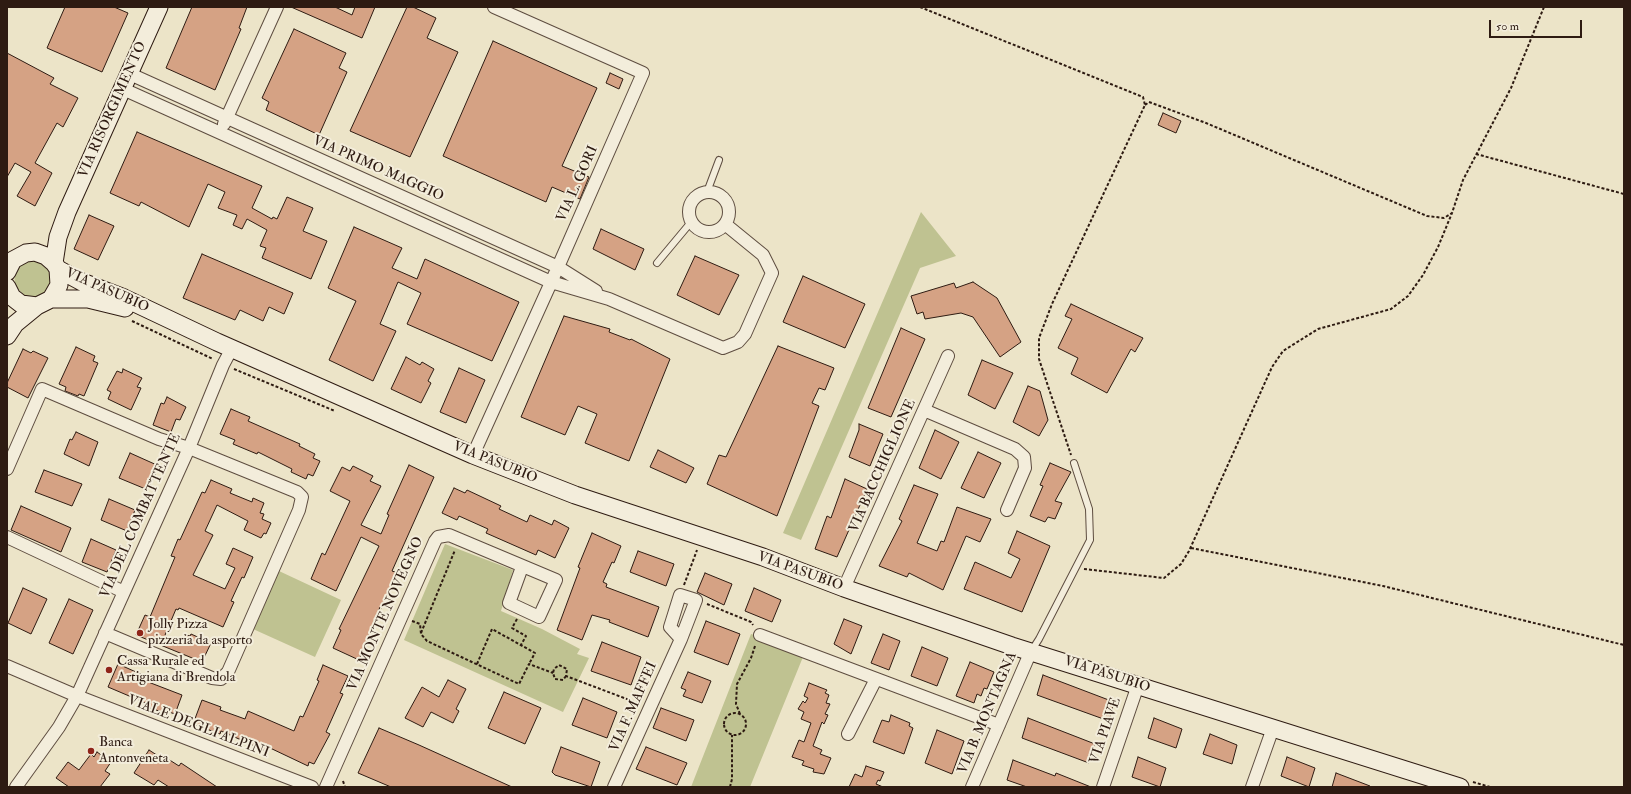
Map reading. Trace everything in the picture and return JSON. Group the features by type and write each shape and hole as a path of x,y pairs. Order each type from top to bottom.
{"street":[{"name":"VIA RISORGIMENTO","path":"66,212 130,74 158,7"},
{"path":"220,133 277,7"},
{"name":"VIA L. GORI","path":"473,455 558,267 643,73 494,7"},
{"name":"VIA PRIMO MAGGIO","path":"130,74 558,267 609,299"},
{"name":"VIA PRIMO MAGGIO","path":"123,89 551,282 609,299 723,348 738,342 746,334 772,273 763,255 725,224"},
{"path":"707,192 716,193 724,199 729,207 729,216 725,224 712,232 704,231 697,227 692,221 690,215 692,203 701,194 707,192"},
{"path":"417,222 424,206"},
{"path":"7,272 13,260 30,253 47,241 66,212"},
{"path":"7,336 16,324 44,303 59,285 56,266 58,237 66,212"},
{"path":"7,249 46,256 56,266"},
{"name":"VIA PASUBIO","path":"56,266 82,282 124,298 156,314 473,455 575,495 763,557 844,588 1031,651 1460,787"},
{"path":"10,292 21,304 44,303"},
{"path":"7,332 12,313 10,292"},
{"name":"VIA PASUBIO","path":"44,303 88,299 156,314"},
{"name":"VIA DEL COMBATTENTE","path":"16,787 59,726 77,696 189,448 232,348"},
{"name":"VIA BACCHIGLIONE","path":"844,588 948,356"},
{"path":"7,469 42,388 159,439 189,448 297,492 302,497 299,510 228,672 221,679 212,678 105,633"},
{"path":"924,410 1015,450 1024,457 1025,468 1007,510"},
{"name":"VIA MONTE NOVEGNO","path":"326,787 435,541 443,535 460,540 556,580 539,617 509,603 522,566"},
{"path":"7,537 124,592"},
{"path":"681,639 670,627 680,595 696,600"},
{"name":"VIA F. MAFFEI","path":"615,787 681,639 696,600"},
{"path":"760,635 999,725"},
{"name":"VIA B. MONTAGNA","path":"972,787 1031,651"},
{"name":"VIALE DEGLI ALPINI","path":"7,666 77,696 312,787"},
{"path":"848,734 876,679"},
{"name":"VIA PIAVE","path":"1103,787 1138,685"},
{"path":"1252,787 1273,728"}],"lane":[{"path":"707,192 720,160"},
{"path":"657,263 692,221"},
{"path":"1031,651 1039,640 1090,540 1089,509 1074,463"}],"path":[{"path":"920,7 1143,96 1145,105"},
{"path":"1077,566 1088,570 1164,578 1180,564 1191,548 1272,366 1283,351 1318,329 1391,309 1408,296 1423,275 1438,247 1452,213 1463,180 1511,88 1544,7"},
{"path":"1074,463 1039,360 1039,338 1052,304 1145,105 1149,102 1206,123 1427,216 1444,218 1452,213"},
{"path":"1476,154 1624,194"},
{"path":"460,540 421,634 427,641 519,684 535,653 492,630 477,664"},
{"path":"680,595 698,548"},
{"path":"1191,548 1383,586 1624,645"},
{"path":"696,600 752,622 760,635 737,684 736,704 740,714 745,719 746,726 743,732 732,735"},
{"path":"521,609 512,628 526,636 521,645"},
{"path":"529,664 553,673"},
{"path":"559,665 567,669 566,676 562,680 555,679 553,673 554,669 559,665"},
{"path":"566,676 650,708"},
{"path":"730,787 732,780 732,735 725,727 725,720 729,715 740,714"},
{"path":"342,776 345,787"}],"green space":[{"path":"921,212 956,256 920,268 801,540 783,533"},
{"path":"39,259 52,273 51,284 41,296 30,297 24,295 15,286 14,273 21,262"},
{"path":"445,544 513,570 501,611 542,629 580,649 577,654 589,658 563,712 404,640"},
{"path":"279,571 341,600 315,657 253,629"},
{"path":"751,634 805,652 750,787 691,787"}],"building":[{"path":"65,7 114,7 128,13 102,72 47,48"},
{"path":"192,7 247,7 239,28 241,29 215,90 166,68"},
{"path":"291,7 335,7 352,15 355,7 375,7 362,38"},
{"path":"407,7 413,7 436,18 427,38 458,52 410,157 350,131"},
{"path":"294,29 346,53 339,68 347,72 319,135 266,110 269,102 262,98"},
{"path":"493,41 597,88 562,166 589,177 580,199 552,187 546,202 443,156"},
{"path":"7,53 54,78 50,84 78,98 63,127 57,123 35,163 52,173 35,206 17,196 31,172 15,163 7,177"},
{"path":"610,73 623,79 619,89 606,83"},
{"path":"1163,113 1181,121 1176,133 1158,125"},
{"path":"137,132 262,186 252,208 272,219 273,217 277,219 287,197 313,208 303,231 327,241 311,279 262,258 266,248 260,246 267,230 247,219 242,229 233,225 237,215 218,208 225,192 208,184 189,227 141,202 139,206 110,193"},
{"path":"89,215 114,226 98,260 74,249"},
{"path":"354,227 402,248 392,268 417,279 425,259 519,302 492,361 407,324 421,293 398,282 380,324 396,331 373,381 329,360 356,301 328,288"},
{"path":"601,229 644,249 635,270 593,249"},
{"path":"202,254 293,293 284,314 269,307 263,321 240,310 235,320 183,298"},
{"path":"695,256 739,275 719,315 677,295"},
{"path":"803,276 865,304 845,348 783,322"},
{"path":"973,282 997,298 1021,342 1000,357 973,317 961,313 925,319 923,312 917,314 911,296 954,283 956,288"},
{"path":"1071,304 1143,338 1135,352 1131,349 1107,393 1071,374 1078,358 1058,348 1072,319 1065,316"},
{"path":"564,316 610,329 609,332 630,340 631,339 670,359 629,461 585,443 597,414 578,406 565,435 521,417"},
{"path":"901,328 925,339 891,417 868,408"},
{"path":"778,346 834,368 825,390 819,388 812,403 819,406 777,516 707,484 719,455 726,457"},
{"path":"76,347 95,356 93,361 98,363 84,396 79,394 78,396 65,391 66,387 59,384"},
{"path":"23,349 31,353 33,351 48,358 28,398 7,387 7,383"},
{"path":"406,357 420,365 422,362 434,369 428,381 431,383 421,403 391,389"},
{"path":"982,360 1013,373 995,409 968,395"},
{"path":"459,368 485,380 466,423 440,412"},
{"path":"123,369 142,378 137,387 141,388 131,410 108,399 111,392 107,390 117,371 122,373"},
{"path":"1028,386 1040,391 1048,420 1039,436 1013,422"},
{"path":"167,397 186,407 180,420 176,419 171,432 153,425 161,403 164,404"},
{"path":"231,409 250,417 248,421 300,444 299,446 315,454 313,458 320,461 313,476 308,474 306,479 291,472 292,469 258,452 257,454 233,444 235,440 220,434"},
{"path":"859,424 883,434 870,466 849,457 859,430"},
{"path":"935,430 959,442 941,479 919,468"},
{"path":"76,432 98,442 89,466 64,454 70,439 72,440"},
{"path":"658,450 694,468 686,483 650,467"},
{"path":"978,452 1001,463 984,498 961,488"},
{"path":"130,453 159,466 148,490 119,478"},
{"path":"1050,463 1071,472 1055,501 1062,503 1055,519 1048,517 1045,522 1030,516 1043,486 1040,485"},
{"path":"409,465 434,477 392,571 398,573 382,608 380,607 359,660 333,648 341,630 339,629 379,546 361,537 336,591 311,579 322,553 325,555 350,501 330,491 342,467 350,471 353,466 373,476 370,481 381,486 361,525 381,534 389,515 387,514"},
{"path":"44,470 82,484 72,506 35,492"},
{"path":"845,479 867,489 837,557 815,549 827,516 831,518"},
{"path":"211,480 232,489 230,493 252,502 253,498 264,503 260,513 264,514 262,519 271,523 266,534 264,533 261,538 244,530 248,521 217,505 205,531 213,535 193,575 225,589 235,568 226,564 233,548 253,557 244,578 242,577 231,601 234,602 223,627 179,608 178,610 176,609 165,635 182,644 186,635 190,636 191,634 211,643 202,662 136,635 145,615 150,617 175,557 171,556 178,539 180,540 202,492 205,493"},
{"path":"914,485 938,494 917,543 937,551 941,541 944,542 957,507 991,519 980,542 966,536 943,590 909,573 907,577 879,566 902,521 899,519"},
{"path":"454,488 465,493 467,490 501,506 499,509 527,522 530,515 552,525 554,520 569,528 555,558 538,550 536,555 486,533 488,529 459,516 457,520 442,513"},
{"path":"109,499 135,510 127,531 101,520"},
{"path":"21,506 71,528 61,552 11,530"},
{"path":"1017,531 1050,546 1022,612 964,589 975,562 1011,578 1020,559 1008,553"},
{"path":"592,533 621,546 614,563 612,562 603,582 607,584 606,587 659,607 648,637 609,622 610,620 592,615 582,640 557,630 580,568 578,567"},
{"path":"91,539 116,550 107,572 82,562"},
{"path":"638,551 674,564 666,586 630,572"},
{"path":"705,573 732,584 724,605 697,592"},
{"path":"23,588 47,599 31,634 8,623"},
{"path":"754,588 781,600 772,622 745,611"},
{"path":"69,599 93,610 73,654 49,643"},
{"path":"844,619 862,626 851,654 834,644"},
{"path":"706,621 740,634 728,665 694,652"},
{"path":"883,634 900,641 889,670 871,663"},
{"path":"602,642 641,657 631,685 591,671"},
{"path":"922,647 948,658 937,686 911,676"},
{"path":"970,662 994,672 987,689 984,688 981,696 977,694 974,703 956,696"},
{"path":"118,664 145,676 143,680 182,695 175,714 166,711 165,713 147,707 148,704 108,687"},
{"path":"323,665 348,676 340,693 343,694 326,732 330,734 314,764 309,762 308,766 268,747 266,751 221,731 220,734 193,724 202,700 221,707 220,710 245,719 248,711 294,731 300,716 303,717 319,681 317,680"},
{"path":"688,672 711,681 702,703 683,696 686,690 681,688"},
{"path":"1043,675 1114,702 1109,721 1037,695"},
{"path":"448,680 466,689 456,709 459,711 453,723 431,712 423,727 405,718 422,687 439,697"},
{"path":"809,683 827,690 825,693 829,695 826,703 830,704 825,714 828,715 824,724 822,722 813,746 822,750 820,754 831,758 824,774 813,772 814,769 802,765 804,761 792,757 799,740 804,742 811,723 801,719 804,712 798,709 803,701 805,703 808,698 804,696"},
{"path":"504,692 541,708 525,744 488,728"},
{"path":"583,698 617,712 607,738 572,725"},
{"path":"661,708 694,720 686,741 653,728"},
{"path":"891,715 910,723 909,726 913,728 904,754 873,742 882,720 889,722"},
{"path":"1028,718 1095,744 1089,763 1022,738"},
{"path":"1154,718 1182,729 1176,748 1148,738"},
{"path":"379,728 512,787 391,787 358,773"},
{"path":"937,730 964,741 952,774 925,763"},
{"path":"1210,734 1237,745 1232,764 1203,754"},
{"path":"561,747 600,762 591,787 555,775 552,772"},
{"path":"646,747 687,763 677,785 636,769"},
{"path":"149,750 166,761 168,759 179,766 181,763 217,787 169,787 158,780 154,785 134,773"},
{"path":"97,752 111,762 105,771 110,774 100,787 69,787 56,778 68,762 79,770 91,754 94,757"},
{"path":"1138,757 1166,768 1160,787 1132,777"},
{"path":"1287,757 1315,768 1309,787 1281,776"},
{"path":"1013,760 1055,776 1056,773 1091,787 1027,787 1007,780"},
{"path":"866,766 884,772 880,781 878,780 876,784 883,787 849,787 855,774 862,777"},
{"path":"1336,773 1370,786 1370,787 1332,787"}],"place":[{"name":"Jolly Pizza pizzeria da asporto","path":"140,633"},
{"name":"Cassa Rurale ed Artigiana di Brendola","path":"109,670"},
{"name":"Banca Antonveneta","path":"91,751"}]}
